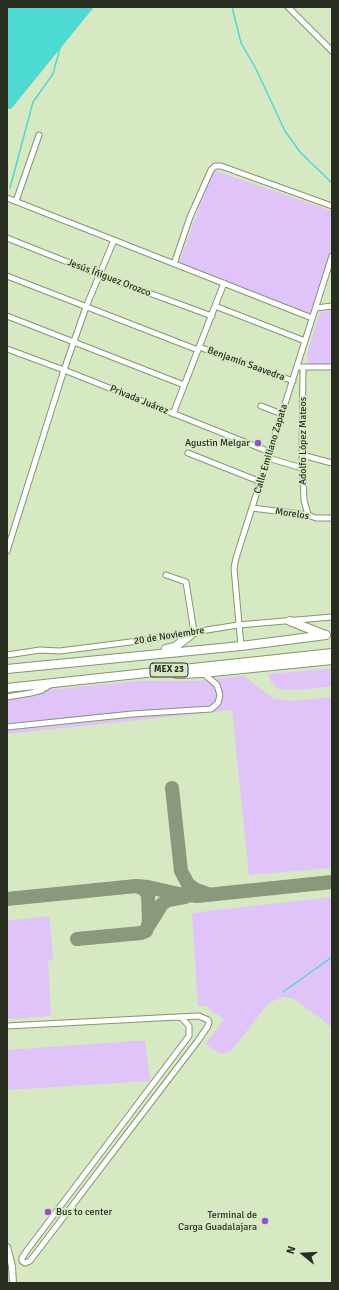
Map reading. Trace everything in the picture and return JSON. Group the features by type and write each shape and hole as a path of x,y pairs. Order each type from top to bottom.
{"highway":[{"name":"MEX 23","path":"7,669 240,646 326,635 290,621"},
{"path":"148,655 175,647 194,632"},
{"name":"MEX 23","path":"7,688 332,653"},
{"path":"138,673 203,673 332,660"}],"street":[{"path":"288,7 332,51"},
{"path":"16,201 39,135"},
{"path":"174,264 190,217 211,170 215,166 221,166 332,206"},
{"path":"7,198 312,318"},
{"name":"Jesús Íñiguez Orozco","path":"7,238 100,275 212,316"},
{"path":"7,551 64,370 86,307 114,240"},
{"name":"Calle Emiliano Zapata","path":"240,646 234,568 332,256"},
{"name":"Benjamín Saavedra","path":"7,276 199,349 292,381"},
{"path":"173,414 224,284"},
{"path":"215,306 305,341"},
{"path":"316,308 332,306"},
{"path":"7,316 184,385"},
{"name":"Privada Juárez","path":"7,349 64,370 270,452"},
{"path":"297,367 332,367"},
{"name":"Adolfo López Mateos","path":"303,367 302,468 304,500 308,515"},
{"path":"261,406 282,414"},
{"path":"188,453 261,482"},
{"path":"302,455 332,463"},
{"path":"268,458 302,468"},
{"name":"Morelos","path":"252,508 308,515 316,518 332,518"},
{"path":"166,575 186,582 194,632"},
{"name":"20 de Noviembre","path":"7,655 40,650 68,650 138,641 238,625 332,617"},
{"path":"7,727 132,714 211,709 218,703 220,695 217,685 203,673"},
{"path":"7,698 42,690 54,682"},
{"path":"7,1026 178,1016 199,1016 208,1020 208,1026 192,1049 29,1262 24,1262 22,1260 23,1256 190,1036 189,1026 186,1021 178,1016"},
{"path":"7,1247 12,1266 13,1283"}],"shaded area":[{"path":"213,170 332,211 332,247 310,315 179,263"},
{"path":"332,310 332,364 309,364 307,358 308,350 320,312"},
{"path":"332,668 332,686 298,690 278,689 271,682 268,674"},
{"path":"244,676 272,698 291,701 332,697 332,868 249,875 232,710 7,734 7,694 138,681 195,681"},
{"path":"332,897 332,1027 297,1001 291,998 283,997 266,1006 232,1050 223,1054 205,1044 224,1019 209,1009 208,1006 198,1006 192,913"},
{"path":"49,916 53,956 53,960 48,961 51,1016 7,1019 7,921"},
{"path":"145,1041 150,1081 7,1090 7,1050"}],"water":[{"path":"7,7 94,7 11,109 7,109"}],"waterway":[{"path":"232,7 241,43 256,69 285,131 300,152 332,183"},
{"path":"10,188 33,102 53,74 60,48"},
{"path":"283,992 332,957"}],"taxiway":[{"path":"172,788 181,871 188,884 196,890 205,893"},
{"path":"7,899 136,886 197,896 332,882"},
{"path":"77,939 141,933 146,931 149,922 148,895 144,889 136,886"},
{"path":"149,925 162,904 168,900 185,897"}],"place":[{"name":"Agustin Melgar","path":"258,443"},
{"name":"Bus to center","path":"48,1212"},
{"name":"Terminal de Carga Guadalajara","path":"265,1221"}]}
